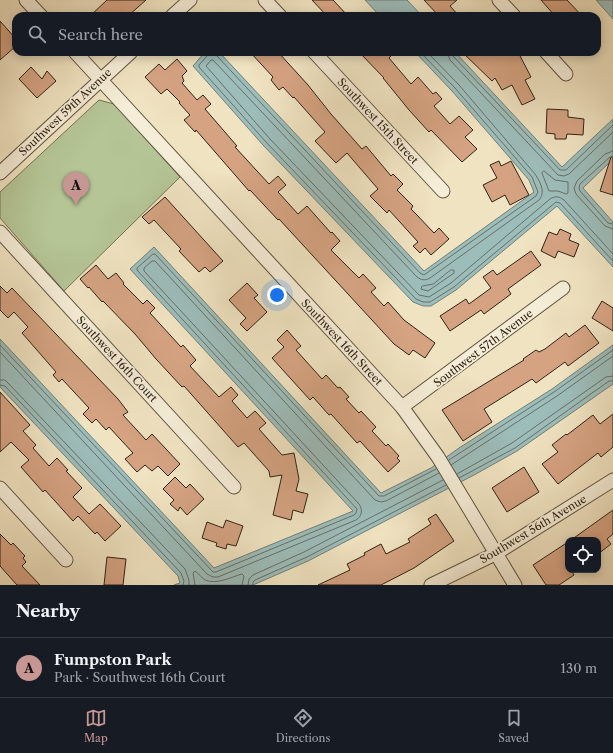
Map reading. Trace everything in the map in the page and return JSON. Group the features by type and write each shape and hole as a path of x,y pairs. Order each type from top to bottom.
{"street":[{"path":"26,0 37,12"},
{"path":"176,12 190,0"},
{"path":"265,0 276,12"},
{"path":"499,0 510,12"},
{"name":"Southwest 16th Street","path":"79,56 402,407 438,457 514,585"},
{"name":"Southwest 59th Avenue","path":"0,173 126,56"},
{"name":"Southwest 15th Street","path":"318,56 443,190"},
{"path":"550,56 566,74"},
{"name":"Southwest 16th Court","path":"0,232 234,487"},
{"name":"Southwest 57th Avenue","path":"402,407 563,288"},
{"name":"Southwest 56th Avenue","path":"430,585 495,554 613,480"},
{"path":"0,488 66,560"}],"green space":[{"path":"99,100 114,104 180,177 64,291 0,218 0,192"}],"water":[{"path":"365,0 407,0 418,12 376,12"},
{"path":"596,0 613,0 613,19"},
{"path":"202,56 223,56 424,271 534,192 529,180 452,91 419,56 459,56 562,167 613,119 613,159 583,188 613,222 613,267 557,206 456,290 431,306 423,306 413,302 263,145 193,66"},
{"path":"154,247 381,493 431,468 459,448 552,389 613,345 613,384 517,451 474,475 308,561 253,585 174,585 180,583 178,576 0,387 0,339 214,568 353,511 130,269"}],"building":[{"path":"107,0 146,0 132,12 94,12"},
{"path":"312,0 333,0 344,12 323,12"},
{"path":"424,0 457,0 450,6 455,12 435,12"},
{"path":"541,0 567,0 578,12 552,12"},
{"path":"0,21 12,34 12,50 0,60"},
{"path":"254,56 282,56 362,149 366,146 391,176 393,174 403,184 397,190 413,206 411,209 434,233 439,228 449,239 431,255 425,248 420,253 413,246 418,242 389,210 387,213 370,196 378,189 347,153 336,163 315,141 325,132 294,97 293,98 283,87 279,90 271,80 273,77"},
{"path":"363,56 391,56 389,58 411,84 418,77 433,94 436,92 442,99 434,106 450,124 459,116 473,130 465,137 477,149 462,162 431,130 429,132 409,110 384,78"},
{"path":"466,56 520,56 531,77 525,80 535,99 522,105 512,85 502,90 495,78 492,81"},
{"path":"177,59 187,71 182,76 184,81 182,83 197,100 203,95 211,104 205,109 237,146 235,147 269,184 278,176 286,185 278,192 298,214 307,206 340,241 331,250 359,278 363,274 376,288 371,292 384,306 388,302 404,320 435,343 425,358 413,350 409,355 394,344 279,219 278,220 250,190 249,191 196,130 195,132 184,120 190,115 179,103 180,102 167,89 161,94 145,77 159,64 165,70"},
{"path":"31,67 42,79 47,71 56,81 37,98 19,79"},
{"path":"547,109 568,110 568,117 584,119 583,135 567,134 566,139 555,139 555,134 546,133"},
{"path":"611,157 613,157 613,195 600,191"},
{"path":"499,161 501,166 511,161 529,195 510,205 505,195 492,202 483,185 497,178 490,165"},
{"path":"165,197 223,261 210,272 205,267 199,272 179,251 181,249 154,220 149,224 142,217"},
{"path":"560,229 571,234 569,240 579,244 574,257 558,251 555,258 541,251 549,232 557,235"},
{"path":"531,251 541,265 508,289 511,294 484,314 481,310 450,331 440,316 466,299 469,304 491,288 483,277 493,270 497,275"},
{"path":"96,265 108,279 116,273 124,283 123,284 143,304 147,300 155,308 150,313 181,347 183,345 196,360 190,366 219,397 231,387 238,395 232,401 247,418 255,411 266,423 259,429 282,455 294,453 299,479 296,491 308,494 303,513 293,510 291,520 273,515 282,475 270,477 269,471 244,443 238,447 184,386 182,387 135,334 80,279"},
{"path":"247,283 258,295 254,298 267,312 247,331 240,324 246,318 229,300"},
{"path":"0,286 7,293 12,288 118,399 128,412 123,415 146,440 152,434 180,464 168,476 158,466 152,471 145,465 137,472 125,459 133,453 109,427 106,430 96,419 92,423 83,414 89,408 62,379 59,382 53,375 56,372 22,333 28,327 14,312 8,318 0,310"},
{"path":"602,301 613,308 613,331 592,318"},
{"path":"585,325 599,343 568,366 565,362 536,383 532,379 484,409 492,422 463,441 442,410 524,360 523,359 536,350 539,352 545,349 566,333 569,337"},
{"path":"287,330 301,346 296,350 322,379 326,375 338,388 340,387 349,397 346,399 359,413 361,411 376,427 372,431 386,446 388,444 399,456 397,458 400,461 388,472 360,441 357,443 331,414 329,415 313,397 310,400 272,358 284,347 277,340"},
{"path":"0,392 30,425 23,431 36,445 33,448 49,466 57,458 68,470 66,471 82,488 73,497 89,514 100,504 121,526 105,541 97,532 95,534 78,516 73,521 45,490 43,492 21,467 29,460 11,442 0,452"},
{"path":"613,414 613,447 601,457 598,453 558,484 542,464 558,452 552,445 593,415 600,424"},
{"path":"524,467 539,492 507,512 492,488"},
{"path":"175,477 186,488 190,484 204,499 187,515 180,507 178,511 170,504 174,500 163,489"},
{"path":"613,510 613,534 607,539 611,544 601,552 601,537 575,537"},
{"path":"436,514 454,541 414,568 381,585 318,585 350,570 347,564 365,555 364,553 381,544 386,554 410,542 408,539 431,524 428,519"},
{"path":"226,520 243,526 236,546 227,544 226,549 216,546 217,543 202,538 207,522 223,528"},
{"path":"0,534 11,545 13,543 25,556 23,558 26,562 22,566 40,585 17,585 0,566"},
{"path":"565,544 565,573 573,573 574,575 559,585 546,585 533,565"},
{"path":"107,557 126,559 123,585 104,585"}],"place":[{"name":"Fumpston Park","path":"76,205"}]}
